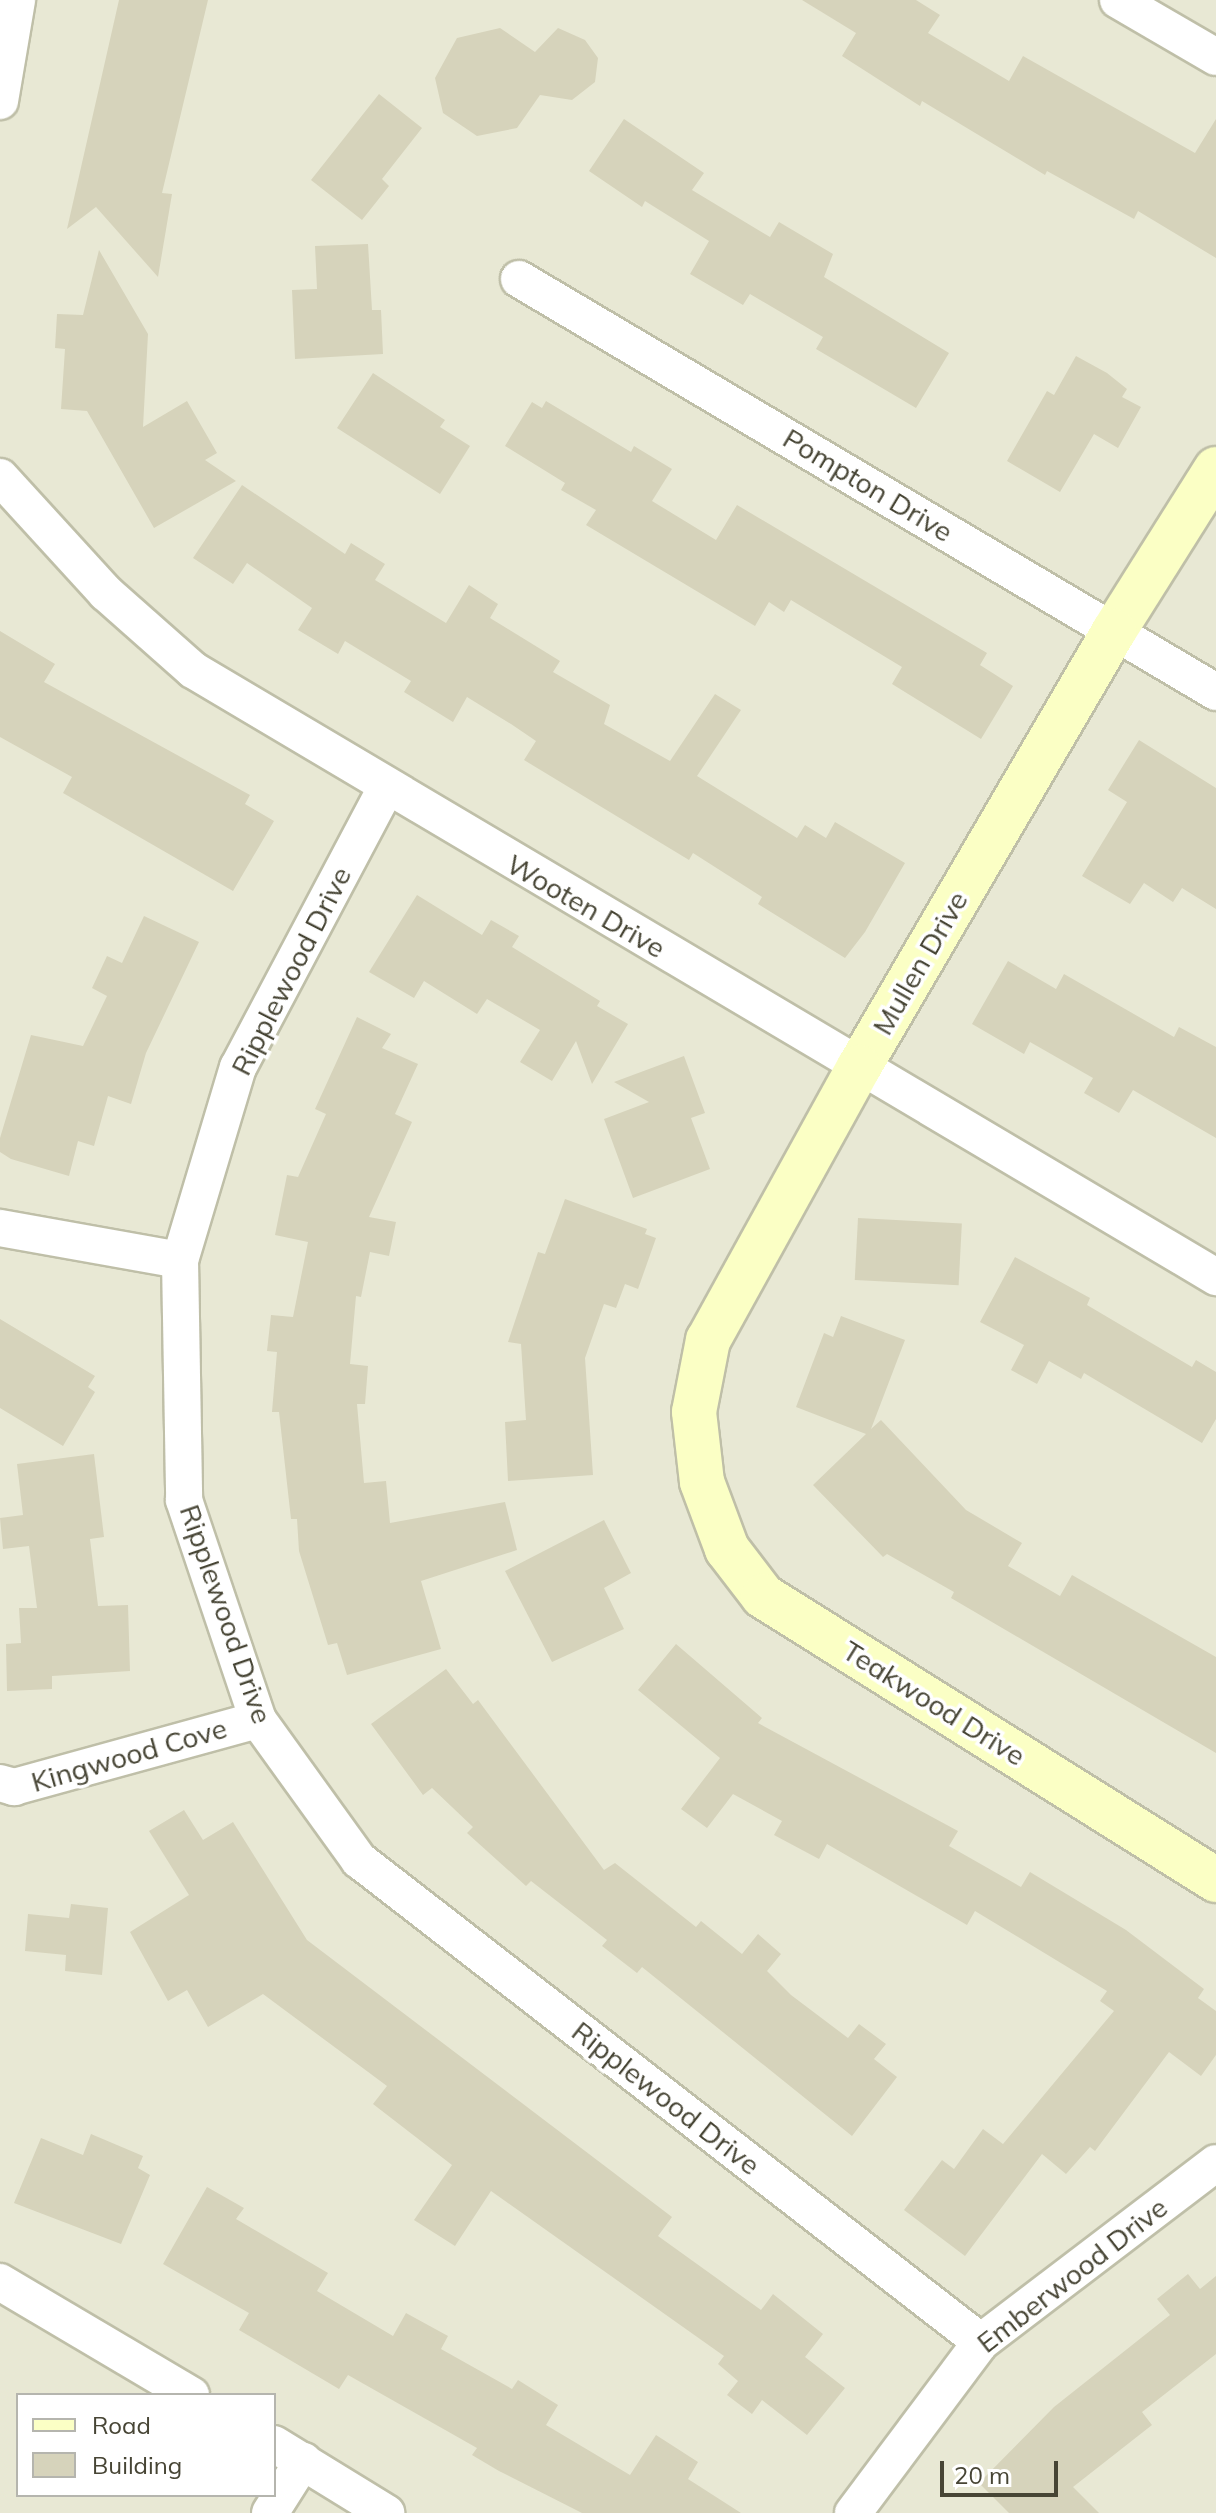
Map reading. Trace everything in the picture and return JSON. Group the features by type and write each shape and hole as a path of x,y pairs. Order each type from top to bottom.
{"street":[{"path":"0,101 17,0"},
{"path":"1118,0 1216,57"},
{"name":"Pompton Drive","path":"519,279 1216,692"},
{"name":"Mullen Drive","path":"702,1482 694,1412 708,1340 859,1067 1114,631 1216,469"},
{"name":"Wooten Drive","path":"0,477 106,593 193,670 386,788 1216,1277"},
{"name":"Ripplewood Drive","path":"386,788 238,1067 180,1260 184,1500 258,1720 359,1860 981,2342"},
{"path":"0,1228 180,1260"},
{"name":"Teakwood Drive","path":"702,1482 727,1549 763,1596 1216,1880"},
{"name":"Kingwood Cove","path":"0,1783 14,1787 258,1720"},
{"name":"Emberwood Drive","path":"853,2513 981,2342 1216,2163"},
{"path":"0,2282 188,2393"},
{"path":"276,2493 288,2453 386,2513"}],"shaded area":[{"path":"0,0 1216,0 1216,2513 0,2513"}],"building":[{"path":"119,0 208,0 162,193 172,194 158,277 96,207 67,229"},
{"path":"802,0 916,0 940,15 928,33 1009,81 1023,56 1195,153 1216,119 1216,258 1138,211 1134,219 1047,171 1045,175 922,101 920,106 842,56 856,33"},
{"path":"500,28 535,52 558,28 585,40 598,58 595,82 572,100 540,95 517,128 477,136 443,113 435,78 457,38"},
{"path":"379,94 422,128 382,179 389,186 362,220 311,180"},
{"path":"624,119 704,173 692,190 770,237 779,222 833,254 824,277 949,353 916,408 816,349 823,337 750,294 743,305 690,274 709,241 645,201 642,207 589,171"},
{"path":"368,244 372,310 381,310 383,354 295,359 292,290 317,289 315,246"},
{"path":"99,250 148,334 143,427 187,401 217,453 205,460 236,481 154,528 87,411 61,409 65,349 55,348 57,314 83,315"},
{"path":"1076,356 1107,373 1127,389 1122,397 1141,407 1118,448 1094,434 1060,492 1007,461 1047,391 1054,395"},
{"path":"373,373 445,420 440,427 470,446 440,494 337,428"},
{"path":"546,401 631,452 634,446 672,469 652,501 716,540 737,505 987,653 980,665 1013,686 981,739 892,684 902,667 791,600 784,612 769,602 755,626 586,525 596,510 561,490 565,483 505,446 532,402 542,408"},
{"path":"242,485 345,554 351,543 385,564 375,580 446,623 469,585 498,604 490,618 560,661 553,672 610,705 604,724 670,761 715,694 741,710 697,776 797,838 805,825 826,838 835,822 905,863 865,932 845,958 758,904 762,897 693,853 689,860 524,760 536,741 467,697 453,722 404,692 411,681 345,641 338,654 298,630 312,608 247,563 233,584 193,558"},
{"path":"0,631 55,664 44,682 250,795 245,804 274,821 233,891 63,793 72,777 0,737"},
{"path":"1139,740 1216,788 1216,909 1182,888 1173,902 1144,883 1130,904 1082,876 1127,802 1108,790"},
{"path":"417,895 482,935 491,920 519,936 512,947 600,1001 597,1006 628,1024 592,1084 576,1041 552,1081 520,1062 540,1030 487,999 477,1014 424,981 414,998 369,972"},
{"path":"144,916 199,942 146,1053 131,1104 108,1096 94,1146 78,1141 69,1176 11,1159 0,1152 0,1138 31,1035 83,1046 107,996 92,988 107,956 122,963"},
{"path":"1008,961 1056,989 1064,974 1174,1037 1179,1027 1216,1047 1216,1138 1133,1090 1119,1113 1084,1093 1093,1078 1030,1042 1024,1054 972,1024"},
{"path":"357,1017 391,1034 382,1048 418,1064 395,1114 412,1122 369,1217 396,1222 389,1256 370,1252 361,1297 356,1296 350,1364 368,1366 365,1404 357,1404 364,1483 386,1481 390,1523 505,1502 517,1550 421,1581 441,1649 347,1675 337,1643 328,1645 299,1551 297,1519 291,1519 279,1412 272,1412 277,1352 267,1351 271,1315 293,1317 308,1242 275,1235 287,1175 298,1177 326,1114 315,1109"},
{"path":"684,1056 705,1113 691,1118 710,1169 633,1198 604,1119 649,1102 614,1082"},
{"path":"565,1199 647,1229 645,1234 656,1238 638,1289 625,1284 616,1308 604,1304 585,1358 593,1475 508,1481 505,1422 526,1420 521,1344 508,1342 538,1252 545,1254"},
{"path":"858,1218 962,1223 959,1285 855,1280"},
{"path":"1015,1257 1090,1298 1087,1305 1192,1367 1196,1360 1216,1372 1216,1419 1202,1443 1084,1373 1081,1379 1049,1361 1037,1384 1011,1370 1024,1345 980,1322"},
{"path":"841,1316 905,1340 871,1429 881,1420 966,1510 1022,1543 1008,1566 1060,1596 1072,1575 1216,1657 1216,1753 951,1598 954,1592 887,1554 883,1557 813,1485 866,1434 796,1407 824,1333 833,1337"},
{"path":"0,1319 95,1376 88,1387 95,1392 63,1446 0,1408"},
{"path":"94,1454 104,1537 90,1539 98,1606 128,1605 130,1671 52,1676 52,1689 7,1691 6,1644 21,1643 19,1608 37,1608 29,1546 3,1549 0,1518 23,1515 17,1464"},
{"path":"604,1520 631,1573 604,1588 624,1629 552,1662 505,1571"},
{"path":"676,1644 762,1718 758,1723 958,1831 949,1846 1021,1887 1030,1872 1126,1930 1204,1989 1198,1998 1216,2011 1216,2055 1201,2076 1169,2052 1095,2151 1090,2147 1066,2174 1042,2154 965,2256 904,2210 942,2160 954,2169 983,2129 1003,2144 1114,2011 1100,2001 1107,1991 975,1911 967,1925 827,1844 819,1859 774,1835 782,1821 733,1794 707,1828 681,1809 720,1758 638,1690"},
{"path":"446,1669 473,1704 478,1700 604,1870 615,1863 696,1927 701,1921 742,1954 758,1934 781,1954 767,1971 791,1995 848,2038 859,2024 886,2044 874,2059 897,2077 852,2136 642,1967 637,1973 602,1946 607,1940 531,1881 526,1886 467,1833 473,1827 432,1788 423,1795 371,1724"},
{"path":"184,1810 203,1840 233,1822 307,1940 672,2217 658,2236 761,2310 773,2294 823,2334 805,2357 845,2388 807,2435 762,2400 752,2414 727,2395 738,2381 718,2364 724,2356 491,2191 455,2246 414,2220 452,2165 373,2104 387,2086 263,1994 208,2027 187,1990 168,2001 130,1932 189,1895 149,1831"},
{"path":"71,1904 108,1908 102,1975 65,1971 66,1955 25,1951 28,1914 69,1918"},
{"path":"91,2134 143,2156 138,2168 150,2175 121,2244 14,2203 41,2138 83,2155"},
{"path":"207,2187 244,2208 236,2219 328,2273 317,2291 393,2336 406,2313 448,2336 441,2349 512,2389 518,2380 558,2405 546,2425 630,2475 656,2435 698,2462 688,2479 741,2513 582,2513 499,2471 472,2455 477,2448 348,2375 339,2389 239,2330 249,2313 163,2264"},
{"path":"1188,2274 1200,2289 1216,2276 1216,2354 1142,2412 1152,2425 1073,2487 1099,2513 1009,2513 979,2483 1054,2407 1170,2315 1157,2299"}]}
